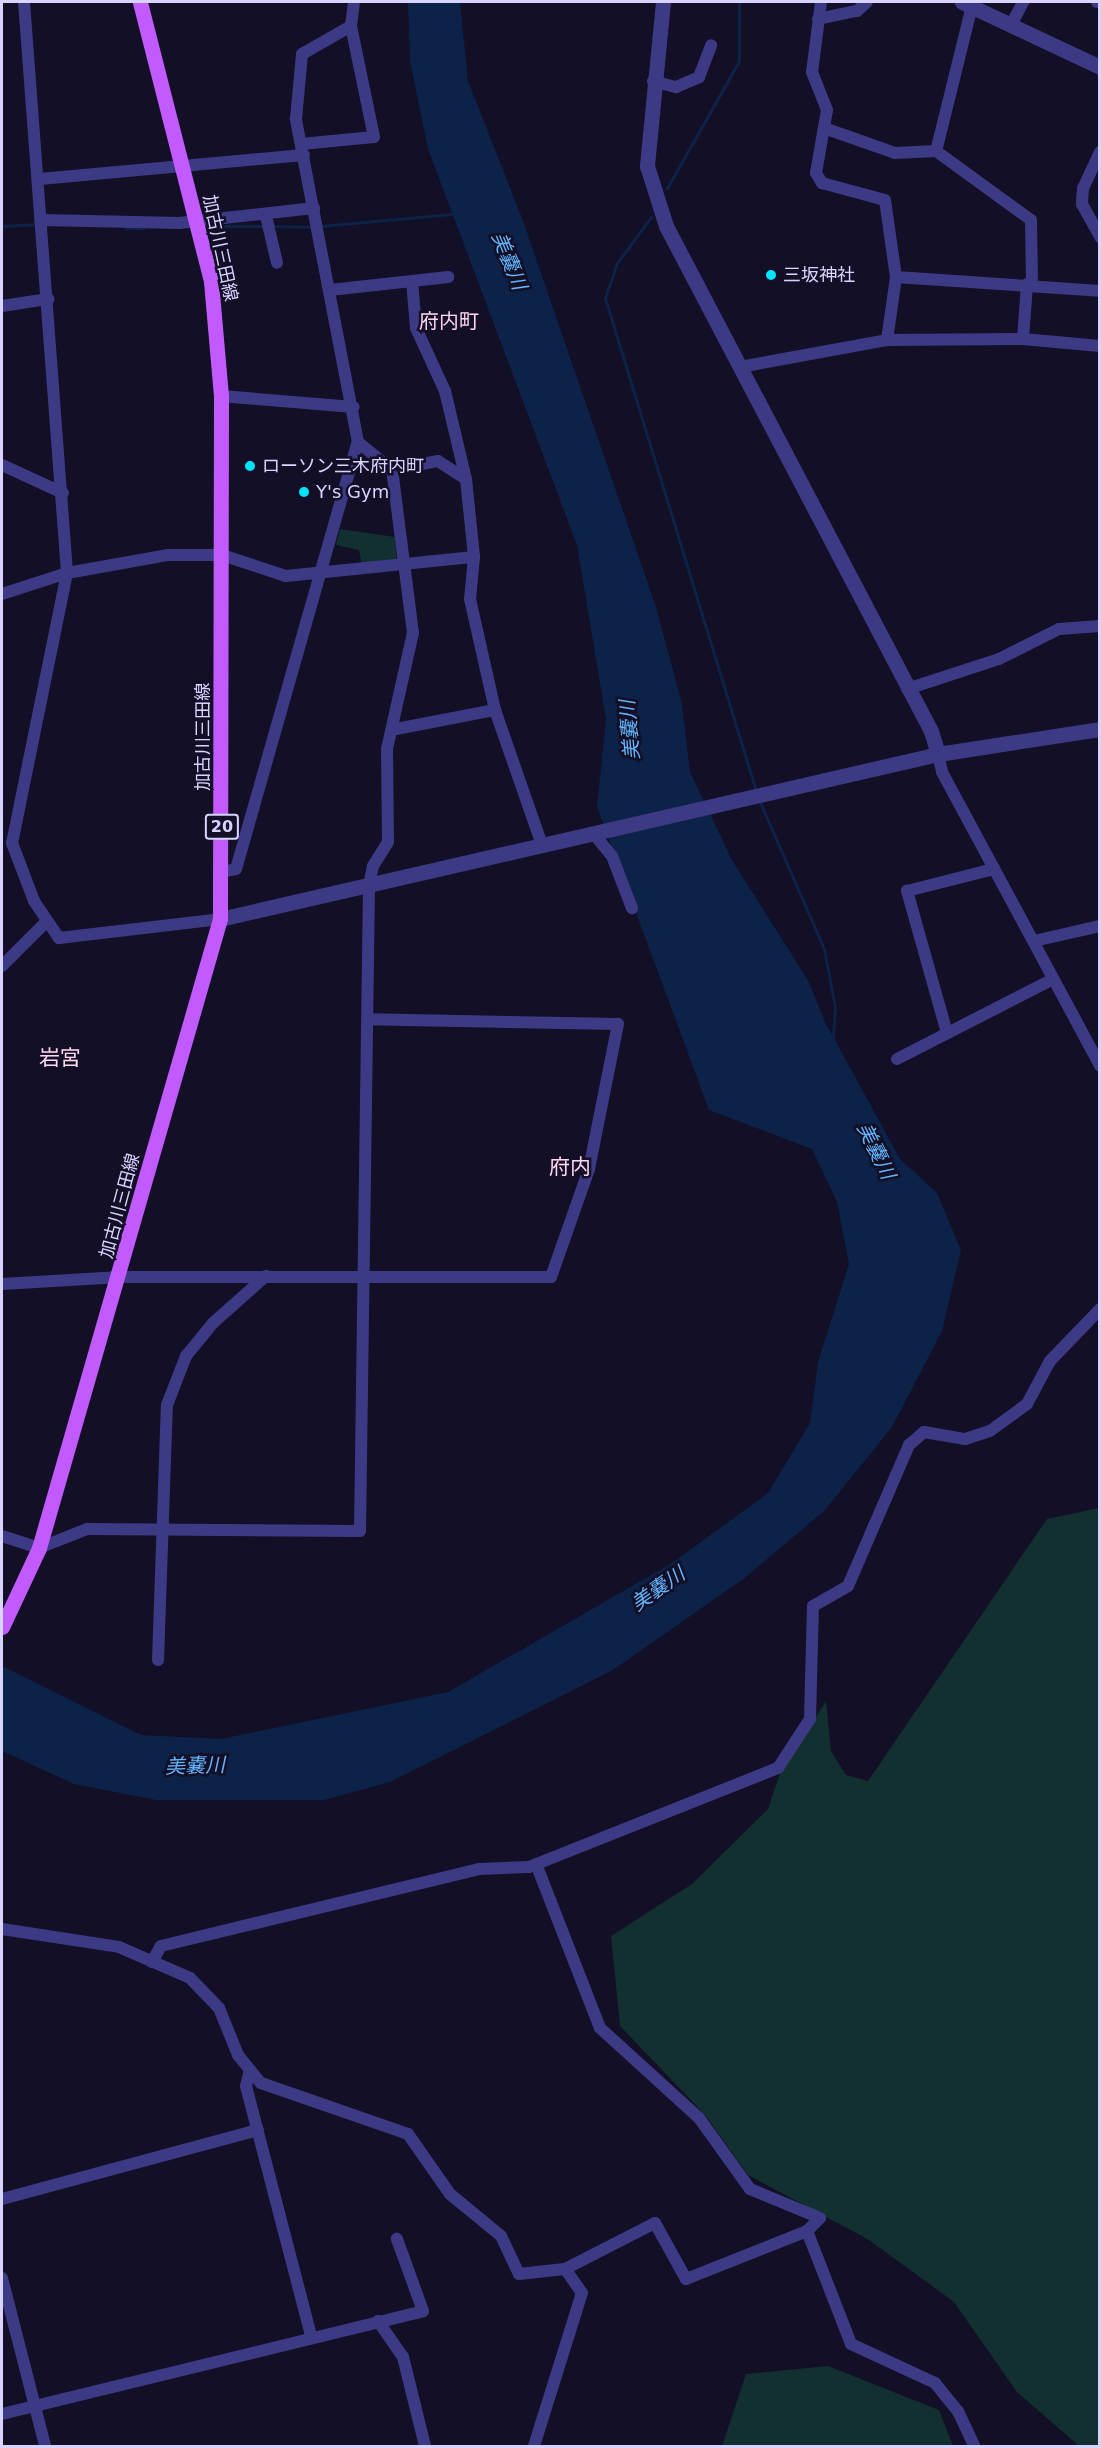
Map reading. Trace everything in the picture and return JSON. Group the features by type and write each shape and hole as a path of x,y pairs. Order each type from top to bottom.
{"main road":[{"name":"加古川三田線","path":"2,1627 39,1548 121,1276 220,919 222,872 221,396 211,281 141,2"}],"street":[{"path":"24,2 40,179 67,573 7,845 46,922 59,938 220,919 938,754 1100,729"},
{"path":"40,179 183,168 374,137 351,26 354,2"},
{"path":"663,2 653,81 647,166 666,226 907,689 994,868 1100,1066"},
{"path":"821,2 812,72 827,110 816,173 822,183 885,200 896,277 887,340"},
{"path":"818,19 858,11 867,2"},
{"path":"1011,25 1023,2"},
{"path":"936,151 967,4 1100,68"},
{"path":"222,872 236,869 322,576 358,442 354,406 296,119 302,54 351,26"},
{"path":"653,81 676,87 699,77 711,45"},
{"path":"824,128 895,153 936,151 1031,220 1030,284 1023,339"},
{"path":"1100,152 1083,188 1082,204 1100,237"},
{"path":"43,224 196,222 266,216 314,208"},
{"path":"266,216 277,263"},
{"path":"330,290 448,277"},
{"path":"896,277 1030,284 1100,291"},
{"path":"412,281 416,328 445,391 466,479 474,556 470,599 495,710 542,845"},
{"path":"2,306 48,299"},
{"path":"740,367 887,340 1023,339 1100,346"},
{"path":"221,396 354,406"},
{"path":"2,1536 39,1548 87,1529 360,1531 366,1277 369,886 373,866 388,842 387,749 396,729 413,633 392,470 358,442"},
{"path":"392,470 438,460 466,479"},
{"path":"2,465 63,493"},
{"path":"2,594 67,573 168,555 222,555 286,576 322,576 474,556"},
{"path":"907,689 999,659 1059,629 1100,626"},
{"path":"396,729 495,710"},
{"path":"594,834 612,856 632,908"},
{"path":"947,1033 907,891 994,868"},
{"path":"2,966 46,922"},
{"path":"1035,941 1100,926"},
{"path":"897,1059 1053,979"},
{"path":"2,1284 121,1276 551,1277 589,1169 618,1024 368,1019"},
{"path":"158,1660 163,1425 186,1356 213,1323 266,1276"},
{"path":"152,1962 161,1946 479,1869 536,1864 786,1760 810,1719 813,1606 848,1586 909,1445 924,1432 965,1439 990,1431 1027,1404 1050,1360 1100,1308"},
{"path":"2,1929 119,1947 202,1988 219,2008 238,2055 250,2070 278,2090 408,2134 450,2194 501,2236 519,2274 566,2269 655,2223 686,2279 807,2231 820,2218 750,2189 699,2118 600,2028 536,1864"},
{"path":"250,2070 246,2086 310,2336"},
{"path":"2,2199 258,2130"},
{"path":"807,2231 851,2344 935,2383 958,2411 974,2446"},
{"path":"2,2414 310,2336 423,2311 397,2239"},
{"path":"534,2446 582,2293 566,2269"},
{"path":"2,2278 45,2446"},
{"path":"378,2321 404,2357 425,2446"}],"green space":[{"path":"340,529 395,537 397,562 362,566 359,550 336,545"},
{"path":"1099,1508 1099,2446 1079,2446 1017,2392 954,2302 869,2240 748,2175 706,2116 620,2026 611,1936 692,1884 768,1809 779,1776 826,1701 831,1751 846,1775 868,1781 1047,1519"},
{"path":"828,2366 939,2410 953,2446 722,2446 746,2374"}],"water":[{"name":"美嚢川","path":"408,2 460,2 468,81 522,218 656,607 682,704 690,772 732,860 809,982 824,1020 900,1159 937,1193 961,1250 942,1331 892,1427 825,1510 746,1577 613,1670 390,1782 324,1800 156,1800 74,1784 2,1751 2,1666 141,1735 221,1739 448,1692 672,1563 768,1493 810,1423 818,1362 849,1264 837,1202 812,1149 709,1110 597,807 606,719 577,545 428,149 410,61"}],"waterway":[{"path":"667,188 739,61 739,2"},
{"path":"321,226 451,214"},
{"path":"651,217 617,263 605,298 756,791"},
{"path":"2,226 39,224"},
{"path":"207,226 263,226"},
{"path":"273,226 314,227"},
{"path":"126,228 144,228"},
{"path":"759,800 824,949 835,1008 833,1040"}],"place":[{"name":"三坂神社","path":"771,275"},
{"name":"ローソン三木府内町","path":"250,466"},
{"name":"Y's Gym","path":"304,492"}],"district":[{"name":"府内町","path":"449,321"},
{"name":"岩宮","path":"60,1058"},
{"name":"府内","path":"570,1167"}]}
